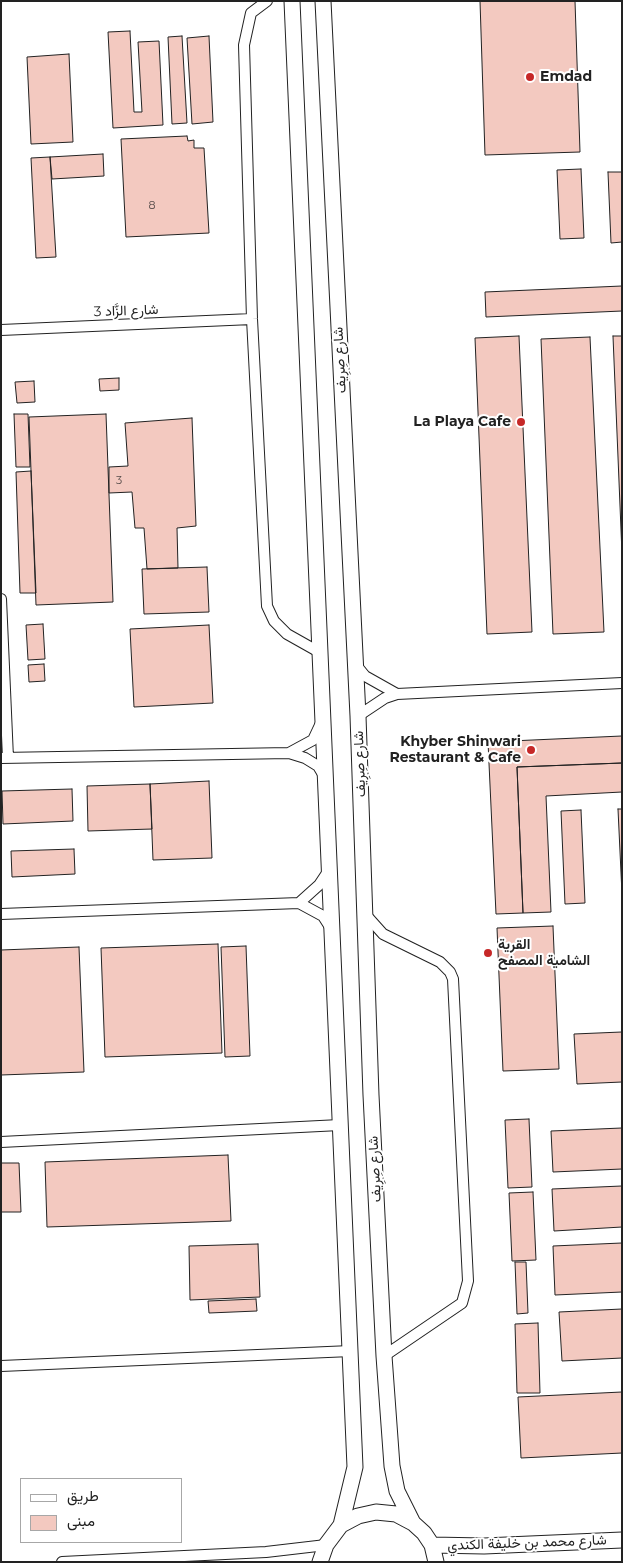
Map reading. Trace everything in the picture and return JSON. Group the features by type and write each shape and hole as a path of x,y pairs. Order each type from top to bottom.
{"main road":[{"path":"292,1 355,1467 341,1525 326,1545 320,1562"},
{"name":"شارع صِرِيف","path":"323,1 358,716 371,1095 384,1356 392,1466 397,1491 413,1523"},
{"path":"341,1525 358,1516 376,1512 396,1514 413,1523 424,1533 432,1545 436,1562"},
{"name":"شارع محمد بن خليفة الكندي","path":"432,1545 484,1546 622,1540"}],"street":[{"path":"267,1 251,13 244,44 252,319 267,606 274,622 287,634 319,652"},
{"name":"شارع الزَّاد 3","path":"1,330 252,319"},
{"path":"1,599 5,758 289,753 311,762 325,777"},
{"path":"355,664 365,676 397,694"},
{"path":"358,716 373,705 397,694 622,683"},
{"path":"289,753 313,740 322,721"},
{"path":"299,903 319,885 329,870"},
{"path":"1,914 299,903 323,916 332,929"},
{"path":"366,915 383,934 446,967 453,979 468,1271 468,1281 462,1303 384,1356"},
{"path":"1,1142 340,1125"},
{"path":"1,1366 351,1350"},
{"path":"62,1562 266,1552 326,1545"}],"building":[{"name":"Emdad","path":"480,1 575,1 580,152 485,155"},
{"path":"130,31 134,112 142,112 138,42 159,41 163,125 113,128 108,32"},
{"path":"182,36 187,123 172,124 168,37"},
{"path":"209,36 213,122 192,124 187,38"},
{"path":"69,54 73,142 31,144 27,57"},
{"path":"187,136 188,141 194,140 194,148 204,148 209,233 126,237 121,139"},
{"path":"103,154 104,176 52,179 50,157"},
{"path":"50,157 56,257 36,258 31,158"},
{"path":"581,169 584,238 560,239 557,170"},
{"path":"608,172 622,172 622,242 611,243"},
{"path":"622,286 622,311 486,317 485,292"},
{"path":"519,336 532,632 487,634 475,338"},
{"path":"613,336 622,336 622,554"},
{"path":"590,337 604,632 553,634 541,339"},
{"path":"119,378 119,390 100,391 99,379"},
{"path":"34,381 35,402 17,403 15,382"},
{"path":"14,414 28,414 30,467 16,467"},
{"path":"106,414 113,602 36,605 29,417"},
{"path":"192,418 196,526 177,528 178,568 147,569 144,528 135,528 132,492 109,493 109,467 128,466 125,423"},
{"path":"31,471 36,593 20,593 16,472"},
{"path":"207,567 209,612 144,614 142,569"},
{"path":"43,624 45,659 28,660 26,625"},
{"path":"209,625 213,703 134,707 130,629"},
{"path":"44,664 45,681 29,682 28,665"},
{"path":"622,736 622,763 517,767 523,913 496,914 488,742"},
{"path":"622,763 622,792 546,796 551,912 523,913 517,767"},
{"path":"209,781 212,858 153,860 150,784"},
{"path":"150,784 152,829 88,831 87,786"},
{"path":"72,789 73,821 3,824 2,791"},
{"path":"618,809 622,809 622,894"},
{"path":"581,810 585,903 565,904 561,811"},
{"path":"74,849 75,874 12,877 11,851"},
{"path":"553,926 559,1069 503,1071 497,928"},
{"path":"218,944 222,1053 105,1057 101,948"},
{"path":"246,946 250,1056 225,1057 221,947"},
{"path":"79,947 84,1072 1,1075 1,950"},
{"path":"622,1032 622,1082 577,1084 574,1034"},
{"path":"529,1119 532,1187 508,1188 505,1120"},
{"path":"622,1128 622,1169 553,1172 551,1131"},
{"path":"228,1155 231,1221 47,1227 45,1162"},
{"path":"1,1163 19,1163 21,1212 1,1212"},
{"path":"622,1186 622,1227 554,1231 552,1189"},
{"path":"533,1192 536,1260 512,1261 509,1193"},
{"path":"622,1243 622,1292 555,1295 553,1246"},
{"path":"258,1244 260,1297 190,1300 189,1246"},
{"path":"515,1262 526,1262 528,1313 517,1314"},
{"path":"256,1299 257,1311 209,1313 208,1301"},
{"path":"622,1309 622,1358 562,1361 559,1312"},
{"path":"538,1323 540,1393 517,1393 515,1324"},
{"path":"622,1392 622,1453 521,1458 518,1397"}],"place":[{"name":"Emdad","path":"530,77"},
{"name":"La Playa Cafe","path":"521,422"},
{"name":"Khyber Shinwari Restaurant & Cafe","path":"531,750"},
{"name":"القرية الشامية المصفح","path":"488,953"}]}
